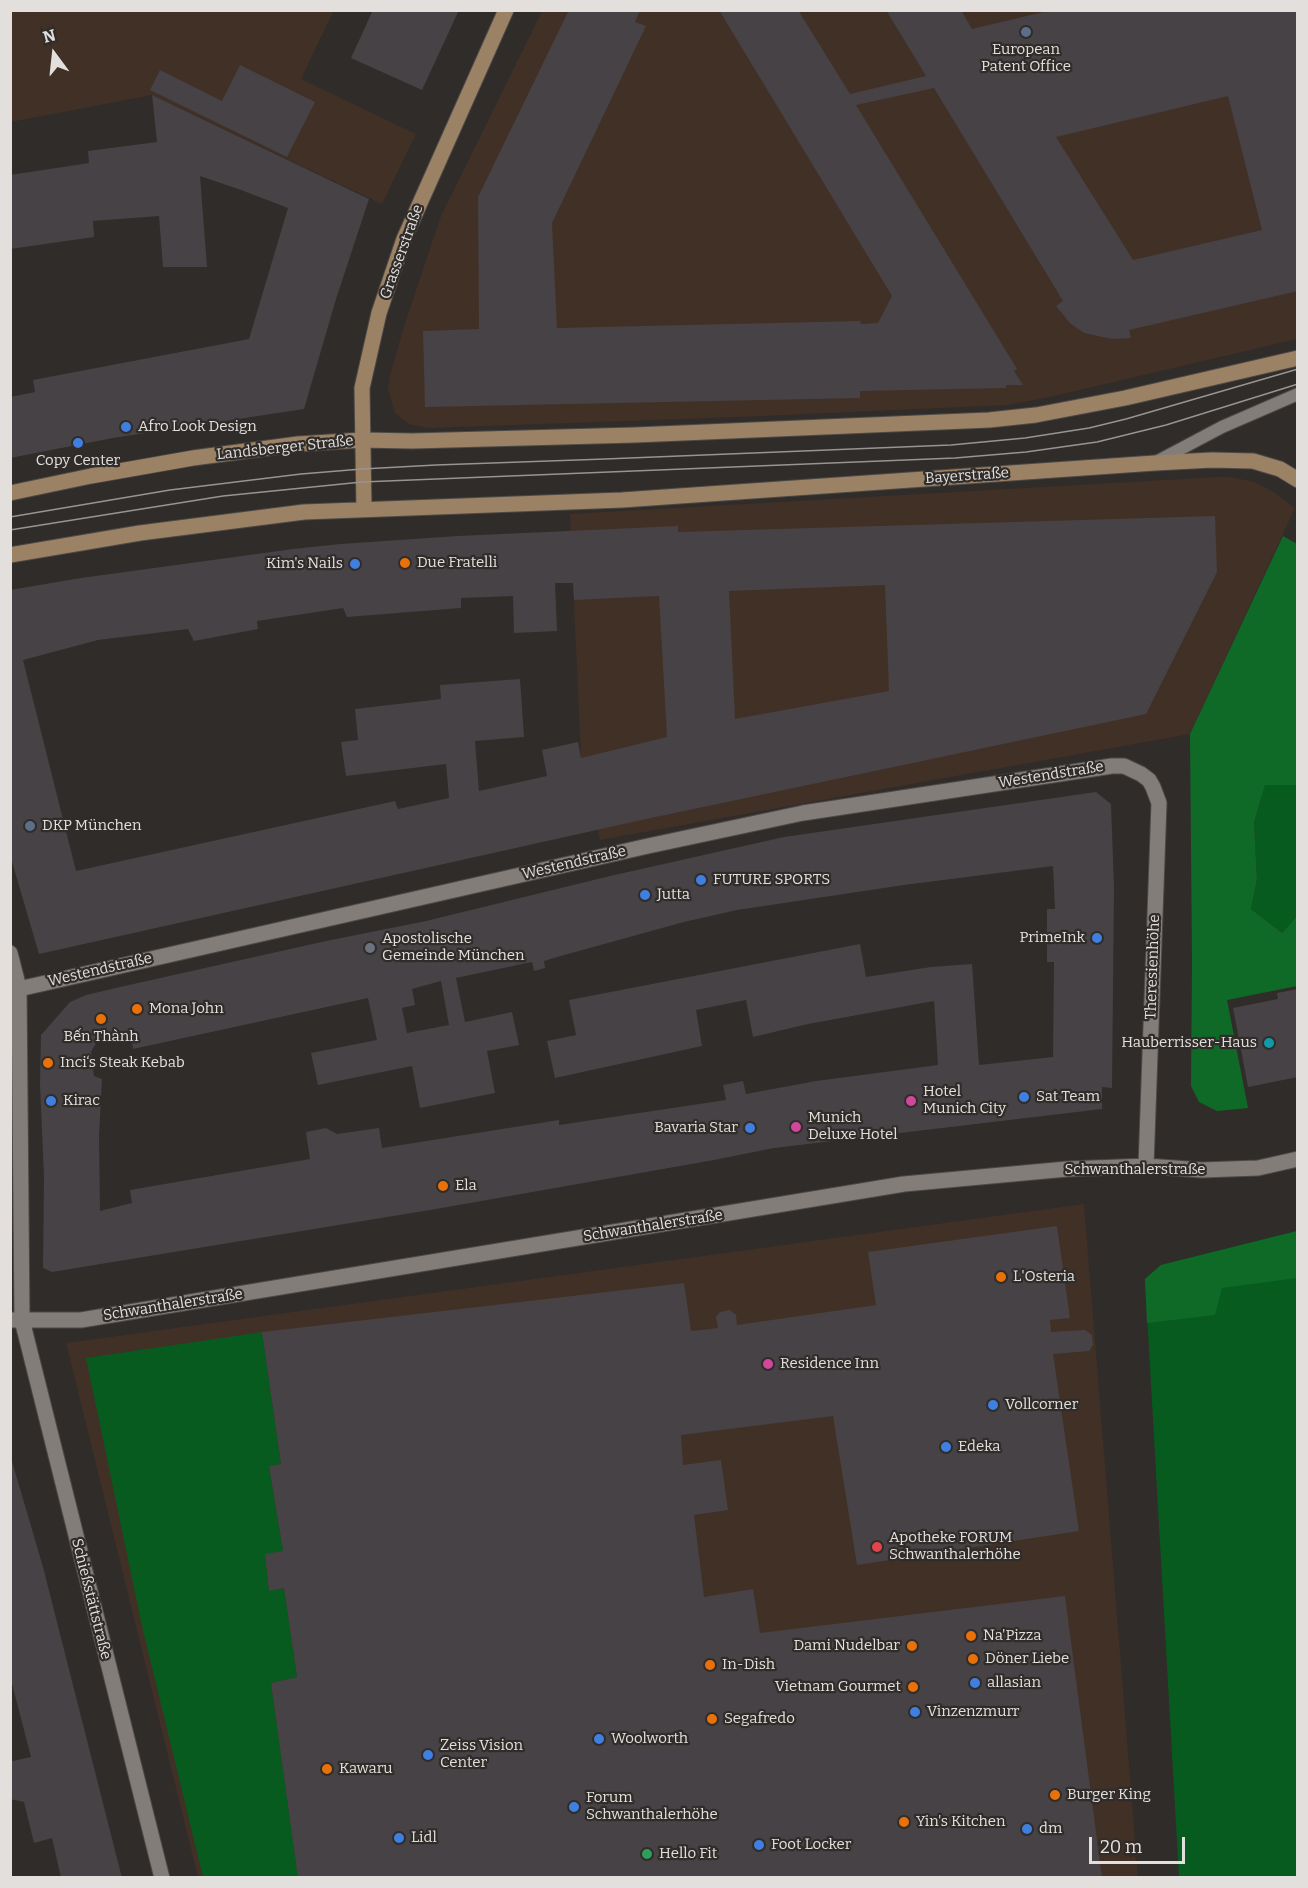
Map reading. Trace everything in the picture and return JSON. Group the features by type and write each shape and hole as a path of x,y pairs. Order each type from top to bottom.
{"main road":[{"name":"Grasserstraße","path":"364,509 362,388 379,313 404,239 506,10"},
{"name":"Landsberger Straße","path":"10,493 193,458 298,444 362,440 412,441 635,435 989,420 1036,415 1125,398 1298,358"},
{"path":"1155,463 1212,460 1253,461 1280,469 1298,480"},
{"name":"Bayerstraße","path":"364,509 622,500 1155,463"},
{"path":"10,555 152,532 304,512 364,509"}],"street":[{"name":"Westendstraße","path":"15,990 803,813 1112,766 1124,766 1141,774"},
{"name":"Theresienhöhe","path":"1141,774 1153,787 1159,803 1146,1166"},
{"name":"Schießstättstraße","path":"10,952 15,990 16,1320 162,1878"},
{"name":"Schwanthalerstraße","path":"16,1320 81,1320 904,1184 1067,1169 1146,1166 1202,1170 1258,1168 1298,1159"}],"lane":[{"name":"Bayerstraße","path":"1155,463 1222,427 1298,394"}],"shaded area":[{"path":"334,10 301,79 416,134 382,204 152,95 11,122 11,11"},
{"path":"542,11 1297,11 1297,339 1008,405 428,428 409,424 395,413 388,389 405,323 441,216"},
{"path":"1218,477 1255,482 1295,508 1190,734 600,840 581,758 570,514"},
{"path":"1084,1204 1138,1877 198,1877 66,1343"}],"green space":[{"path":"1283,536 1297,544 1297,785 1265,785 1254,823 1257,879 1251,909 1282,933 1297,916 1297,986 1227,1000 1248,1108 1217,1111 1199,1102 1191,1086 1190,734"},
{"path":"1265,784 1297,785 1297,916 1282,933 1251,909 1257,879 1254,824"},
{"path":"1297,1231 1297,1877 1179,1877 1145,1279 1161,1265"},
{"path":"1297,1231 1297,1278 1222,1288 1215,1315 1147,1323 1145,1279 1161,1265"},
{"path":"262,1332 281,1464 269,1466 283,1551 265,1555 269,1590 284,1588 297,1677 271,1683 298,1877 203,1877 142,1626 86,1358"}],"building":[{"path":"373,10 459,10 422,90 351,58"},
{"path":"569,10 640,10 635,22 646,26 552,223 557,328 861,321 860,324 878,323 892,296 719,10 798,10 850,94 926,76 886,10 961,10 972,29 1052,10 1298,10 1298,291 1129,330 1131,338 1112,339 1084,333 1070,323 1056,306 1063,301 934,88 856,105 1017,369 1014,371 1023,385 1006,385 1006,388 860,391 860,398 425,407 423,331 479,329 478,197","holes":["1228,96 1262,230 1133,260 1056,137"]},
{"path":"240,65 315,102 287,157 150,90 160,70 222,101"},
{"path":"152,95 369,199 336,299 304,409 113,438 10,458 10,397 35,392 33,380 249,339 288,208 241,190 200,176 207,267 163,267 159,216 93,221 94,237 10,249 10,175 89,163 88,151 157,142"},
{"path":"1215,516 1217,572 1146,714 646,819 39,954 10,855 10,590 81,578 340,544 678,526 678,532","holes":["555,583 573,583 574,600 659,596 667,737 581,758 578,742 542,750 547,776 479,791 475,741 524,737 520,679 440,685 441,699 355,709 358,740 341,742 346,776 446,764 449,798 398,809 395,801 76,871 23,660 98,640 188,629 194,641 258,629 257,621 343,608 347,617 461,608 461,598 513,596 514,633 557,631","885,585 889,691 735,719 729,591"]},
{"path":"1096,792 1111,804 1114,887 1112,1088 1102,1087 1102,1109 774,1148 436,1209 52,1272 43,1268 41,1035 70,1002 86,995 120,987 426,921 784,837","holes":["1053,866 1055,909 1047,909 1047,962 1054,962 1053,1057 979,1065 972,964 931,967 866,977 860,944 569,1000 576,1035 547,1041 555,1078 702,1046 696,1010 746,1000 753,1037 808,1024 934,1001 938,1065 816,1081 746,1094 743,1081 723,1085 726,1100 559,1125 559,1120 382,1148 379,1128 337,1134 326,1128 306,1132 310,1159 130,1190 132,1203 100,1211 99,1136 102,1079 94,1076 91,1052 96,1043 131,1035 133,1049 368,998 377,1040 311,1053 318,1085 412,1066 420,1108 495,1093 487,1051 519,1045 512,1012 465,1022 456,978 532,962 534,971 545,968 544,961 557,957 737,910","441,981 449,1025 407,1033 402,1008 415,1005 412,989"]},
{"name":"Hauberrisser-Haus","path":"1298,989 1298,1077 1248,1087 1233,1008 1278,999 1277,993"},
{"path":"1057,1226 1070,1318 1050,1320 1051,1332 1085,1330 1092,1335 1093,1345 1089,1351 1053,1354 1079,1531 857,1565 833,1416 681,1435 683,1465 721,1460 728,1510 694,1515 704,1597 753,1589 760,1633 1065,1596 1102,1878 298,1878 271,1683 297,1677 284,1588 269,1591 265,1554 283,1551 269,1466 281,1464 262,1332 684,1283 691,1331 718,1328 716,1317 720,1312 730,1310 736,1315 737,1325 876,1305 868,1252"},
{"path":"11,1458 43,1567 122,1878 61,1878 52,1838 34,1843 24,1802 10,1799 10,1758 13,1761 31,1757 10,1676"}],"tram line":[{"path":"10,517 170,490 362,469 951,445 1025,438 1089,428 1126,419 1298,369"},
{"path":"10,530 223,496 362,482 955,458 1026,452 1097,442 1166,425 1298,384"}],"place":[{"name":"European Patent Office","path":"1026,32"},
{"name":"Afro Look Design","path":"126,427"},
{"name":"Copy Center","path":"78,443"},
{"name":"Due Fratelli","path":"405,563"},
{"name":"Kim's Nails","path":"355,564"},
{"name":"DKP München","path":"30,826"},
{"name":"FUTURE SPORTS","path":"701,880"},
{"name":"Jutta","path":"645,895"},
{"name":"PrimeInk","path":"1097,938"},
{"name":"Apostolische Gemeinde München","path":"370,948"},
{"name":"Mona John","path":"137,1009"},
{"name":"Bến Thành","path":"101,1019"},
{"name":"Hauberrisser-Haus","path":"1269,1043"},
{"name":"Inci‘s Steak Kebab","path":"48,1063"},
{"name":"Sat Team","path":"1024,1097"},
{"name":"Kirac","path":"51,1101"},
{"name":"Hotel Munich City","path":"911,1101"},
{"name":"Munich Deluxe Hotel","path":"796,1127"},
{"name":"Bavaria Star","path":"750,1128"},
{"name":"Ela","path":"443,1186"},
{"name":"L'Osteria","path":"1001,1277"},
{"name":"Residence Inn","path":"768,1364"},
{"name":"Vollcorner","path":"993,1405"},
{"name":"Edeka","path":"946,1447"},
{"name":"Apotheke FORUM Schwanthalerhöhe","path":"877,1547"},
{"name":"Na'Pizza","path":"971,1636"},
{"name":"Dami Nudelbar","path":"912,1646"},
{"name":"Döner Liebe","path":"973,1659"},
{"name":"In-Dish","path":"710,1665"},
{"name":"allasian","path":"975,1683"},
{"name":"Vietnam Gourmet","path":"913,1687"},
{"name":"Vinzenzmurr","path":"915,1712"},
{"name":"Segafredo","path":"712,1719"},
{"name":"Woolworth","path":"599,1739"},
{"name":"Zeiss Vision Center","path":"428,1755"},
{"name":"Kawaru","path":"327,1769"},
{"name":"Burger King","path":"1055,1795"},
{"name":"Forum Schwanthalerhöhe","path":"574,1807"},
{"name":"Yin's Kitchen","path":"904,1822"},
{"name":"dm","path":"1027,1829"},
{"name":"Lidl","path":"399,1838"},
{"name":"Foot Locker","path":"759,1845"},
{"name":"Hello Fit","path":"647,1854"}]}
